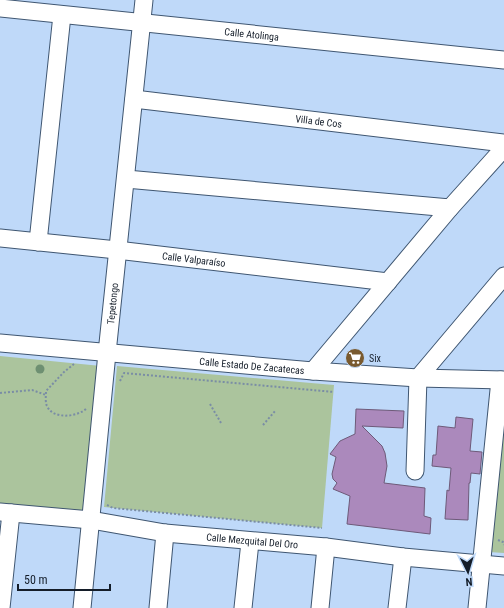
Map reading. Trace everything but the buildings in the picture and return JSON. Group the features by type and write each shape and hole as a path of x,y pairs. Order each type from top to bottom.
{"street":[{"name":"Tepetongo","path":"82,608 106,353 126,179 144,0"},
{"name":"Calle Atolinga","path":"0,8 504,60"},
{"path":"38,242 62,15"},
{"name":"Villa de Cos","path":"134,100 504,143"},
{"path":"313,372 450,208 504,148"},
{"path":"126,179 450,208"},
{"name":"Calle Valparaíso","path":"0,238 117,250 388,282"},
{"path":"415,471 418,378 501,283"},
{"name":"Calle Estado De Zacatecas","path":"0,343 313,372 418,378 502,380"},
{"path":"477,608 502,380"},
{"path":"1,608 5,512"},
{"name":"Calle Mezquital Del Oro","path":"5,512 91,520 165,533 250,542 326,547 403,557 504,566"},
{"path":"158,608 165,533"},
{"path":"243,608 250,542"},
{"path":"320,608 326,547"},
{"path":"397,608 403,557"}],"path":[{"path":"68,363 75,364 52,383 46,391 47,406 51,411 60,415 82,412 91,404"},
{"path":"119,387 120,379 124,373 334,392"},
{"path":"0,393 32,390 46,395"},
{"path":"210,404 221,423"},
{"path":"263,425 276,410"},
{"path":"104,503 113,508 322,528"}],"green space":[{"path":"0,356 101,366 86,513 0,505"},
{"path":"117,366 334,385 322,528 104,507"},
{"path":"504,389 504,553 489,552"}],"place":[{"name":"Six","path":"355,358"}]}
